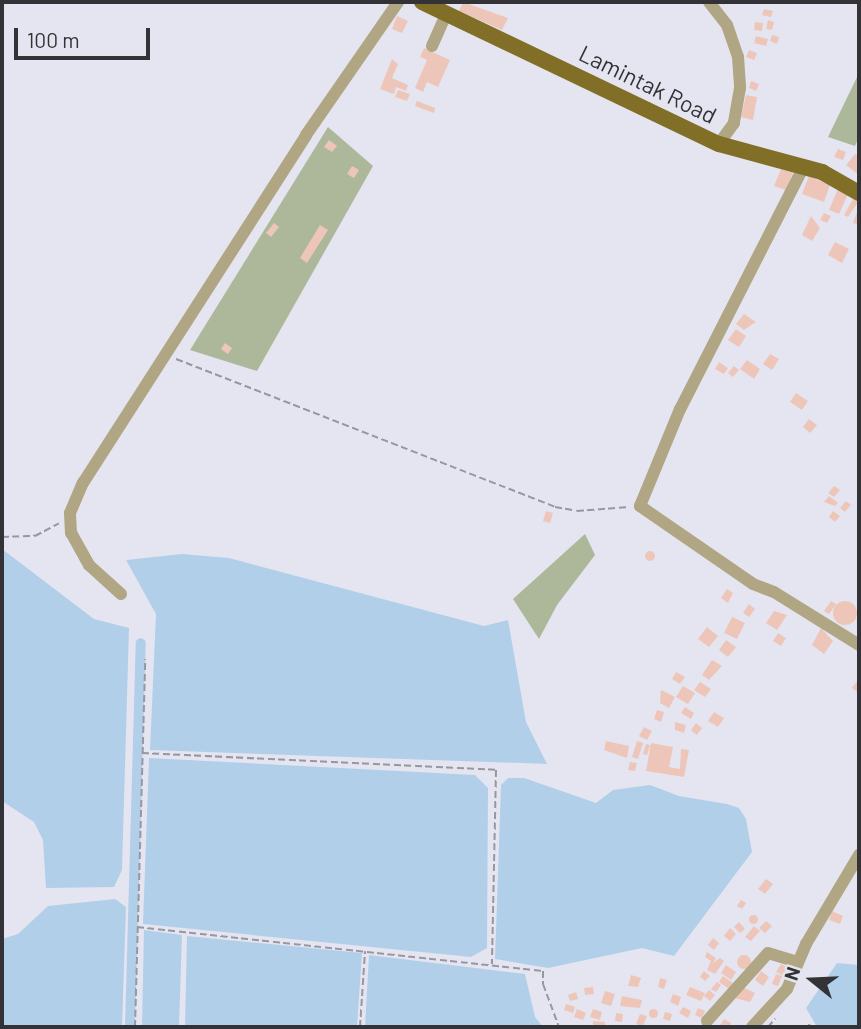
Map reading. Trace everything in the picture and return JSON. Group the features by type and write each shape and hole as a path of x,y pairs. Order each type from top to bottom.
{"main road":[{"name":"Lamintak Road","path":"435,6 719,144 804,166 859,193"}],"street":[{"path":"121,594 89,565 71,533 70,513 83,483 168,355 306,135 398,2"},
{"path":"709,2 727,25 738,57 740,88 734,123 719,144"},
{"path":"432,46 435,6"},
{"path":"804,166 777,227 680,409 640,506 753,584 774,592 858,642"},
{"path":"752,1027 787,989 798,962 859,855"},
{"path":"707,1021 768,953 798,962"}],"path":[{"path":"168,355 555,507 577,511 640,506"},
{"path":"2,537 35,536 70,513"},
{"path":"135,1027 145,659"},
{"path":"142,753 496,771 492,964"},
{"path":"137,927 543,971 543,984 559,1027"},
{"path":"360,1027 365,950"}],"green space":[{"path":"859,73 859,137 855,146 828,137"},
{"path":"328,127 373,166 257,371 190,350"},
{"path":"585,534 595,555 557,605 539,639 513,599"}],"water":[{"path":"2,549 94,619 129,628 122,870 114,887 46,888 43,840 34,822 2,801"},
{"path":"182,554 229,558 484,626 508,620 526,722 547,764 150,750 156,614 126,560"},
{"path":"149,758 475,775 488,788 487,948 471,957 143,924"},
{"path":"508,778 524,778 596,803 613,790 650,785 679,796 727,804 739,808 746,819 752,852 674,956 642,948 548,968 495,959 501,785"},
{"path":"115,899 126,907 122,1027 2,1027 2,939 18,934 48,906"},
{"path":"144,930 182,935 179,1027 142,1027"},
{"path":"187,936 362,953 357,1027 185,1027"},
{"path":"369,955 525,974 535,1017 543,1027 365,1027"},
{"path":"837,963 859,965 859,1027 817,1027 806,1008"}],"building":[{"path":"463,2 508,18 502,30 459,11"},
{"path":"764,9 773,11 771,17 762,15"},
{"path":"397,16 408,21 402,33 392,29"},
{"path":"768,20 774,22 772,30 766,29"},
{"path":"755,22 763,23 762,31 754,30"},
{"path":"772,35 779,37 777,44 770,41"},
{"path":"756,36 768,39 766,46 754,43"},
{"path":"424,48 450,60 438,87 427,82 423,92 415,88 427,60 420,57"},
{"path":"749,50 757,53 754,60 746,57"},
{"path":"392,59 398,64 392,78 408,85 406,91 396,87 394,94 380,89"},
{"path":"751,81 759,84 756,91 749,88"},
{"path":"398,90 410,94 407,101 395,97"},
{"path":"746,95 757,97 753,120 741,117"},
{"path":"417,101 435,108 434,113 415,106"},
{"path":"329,140 337,146 332,152 324,147"},
{"path":"838,149 846,152 843,160 834,157"},
{"path":"855,154 859,156 859,175 846,165"},
{"path":"352,166 359,170 354,178 347,174"},
{"path":"782,167 793,172 786,190 774,186"},
{"path":"809,176 830,185 824,202 802,194"},
{"path":"838,189 848,194 839,214 829,210"},
{"path":"853,199 858,202 848,217 844,215"},
{"path":"859,207 859,225 853,223"},
{"path":"824,213 831,216 827,223 820,220"},
{"path":"811,216 820,228 812,241 802,235"},
{"path":"274,223 279,227 271,237 266,233"},
{"path":"320,225 328,230 307,263 300,258"},
{"path":"835,242 849,249 842,263 828,255"},
{"path":"744,314 756,322 744,330 736,324"},
{"path":"736,329 746,336 739,347 728,340"},
{"path":"225,343 232,348 228,354 221,349"},
{"path":"770,354 779,359 772,370 763,364"},
{"path":"747,360 760,369 754,379 740,369"},
{"path":"719,362 728,368 724,374 715,369"},
{"path":"734,366 739,370 733,377 728,373"},
{"path":"796,393 808,401 802,410 790,402"},
{"path":"809,419 817,425 810,433 803,427"},
{"path":"834,486 840,490 834,497 828,493"},
{"path":"829,496 838,503 835,506 824,502"},
{"path":"846,501 851,505 845,512 840,508"},
{"path":"546,511 553,513 550,523 543,521"},
{"path":"833,511 840,516 835,522 829,517"},
{"path":"650,551 654,552 654,560 650,561 646,560 645,556 646,552"},
{"path":"727,589 733,593 728,603 721,598"},
{"path":"831,601 836,604 829,614 824,611"},
{"path":"845,601 856,608 857,613 850,624 845,625 834,618 833,613 840,602"},
{"path":"749,604 755,609 749,617 743,613"},
{"path":"774,611 787,615 777,630 766,623"},
{"path":"732,617 745,623 737,639 724,633"},
{"path":"707,627 718,636 709,647 698,639"},
{"path":"821,628 833,641 824,654 812,645"},
{"path":"778,633 786,638 781,646 773,641"},
{"path":"726,640 736,647 728,657 719,650"},
{"path":"712,660 722,666 709,680 702,675"},
{"path":"676,672 685,677 680,684 672,679"},
{"path":"859,681 859,693 852,688"},
{"path":"700,682 711,689 705,697 694,690"},
{"path":"683,686 695,693 688,704 676,697"},
{"path":"661,690 675,697 669,708 660,703"},
{"path":"685,707 694,713 691,719 681,713"},
{"path":"657,710 664,712 661,722 654,719"},
{"path":"714,712 724,718 718,727 708,721"},
{"path":"675,722 686,725 684,733 675,730"},
{"path":"696,723 702,728 697,735 691,730"},
{"path":"644,727 652,731 647,740 639,736"},
{"path":"606,741 629,746 627,758 604,750"},
{"path":"637,741 643,743 638,759 632,757"},
{"path":"651,743 673,747 669,767 680,769 681,749 689,750 684,777 646,771"},
{"path":"646,744 650,745 647,755 643,754"},
{"path":"630,762 637,763 635,771 628,770"},
{"path":"766,879 773,884 765,894 758,889"},
{"path":"741,900 746,903 742,909 737,906"},
{"path":"832,911 843,916 840,924 829,920"},
{"path":"753,915 757,919 753,923 749,919"},
{"path":"766,921 772,926 765,933 759,928"},
{"path":"739,922 745,929 740,933 734,927"},
{"path":"754,926 760,931 751,941 745,937"},
{"path":"730,928 736,934 730,941 724,936"},
{"path":"713,938 719,943 714,950 708,945"},
{"path":"707,952 716,958 713,963 720,958 724,961 715,974 707,970 711,961 705,957"},
{"path":"744,955 749,957 749,967 744,969 739,967 737,962 739,957"},
{"path":"781,964 792,969 788,978 776,972"},
{"path":"726,965 736,972 731,980 721,973"},
{"path":"704,971 710,976 705,981 700,977"},
{"path":"761,971 769,977 763,986 755,980"},
{"path":"776,974 782,976 778,986 772,984"},
{"path":"631,975 641,978 638,987 628,986"},
{"path":"723,976 733,983 729,989 719,982"},
{"path":"660,978 667,980 664,989 658,987"},
{"path":"717,982 721,985 716,992 711,989"},
{"path":"740,986 755,993 750,1002 734,998"},
{"path":"593,987 594,994 585,995 584,988"},
{"path":"690,987 705,993 701,1001 686,995"},
{"path":"709,990 715,995 710,1001 704,996"},
{"path":"605,991 615,994 611,1006 601,1003"},
{"path":"576,992 578,999 570,1001 568,995"},
{"path":"673,994 681,997 678,1006 670,1002"},
{"path":"622,996 642,1000 640,1008 620,1006"},
{"path":"566,1004 575,1007 573,1013 564,1010"},
{"path":"683,1007 691,1011 688,1018 679,1013"},
{"path":"698,1008 705,1011 702,1018 695,1015"},
{"path":"577,1009 586,1013 583,1020 574,1017"},
{"path":"593,1009 602,1012 600,1020 590,1017"},
{"path":"653,1009 657,1013 653,1017 649,1013"},
{"path":"665,1012 672,1014 670,1021 663,1019"},
{"path":"616,1013 623,1014 622,1022 615,1021"},
{"path":"640,1014 647,1016 643,1026 636,1024"},
{"path":"724,1019 731,1023 729,1027 719,1027"},
{"path":"593,1021 605,1022 605,1027 593,1027"}],"waterway":[{"path":"130,1027 141,643"}]}
